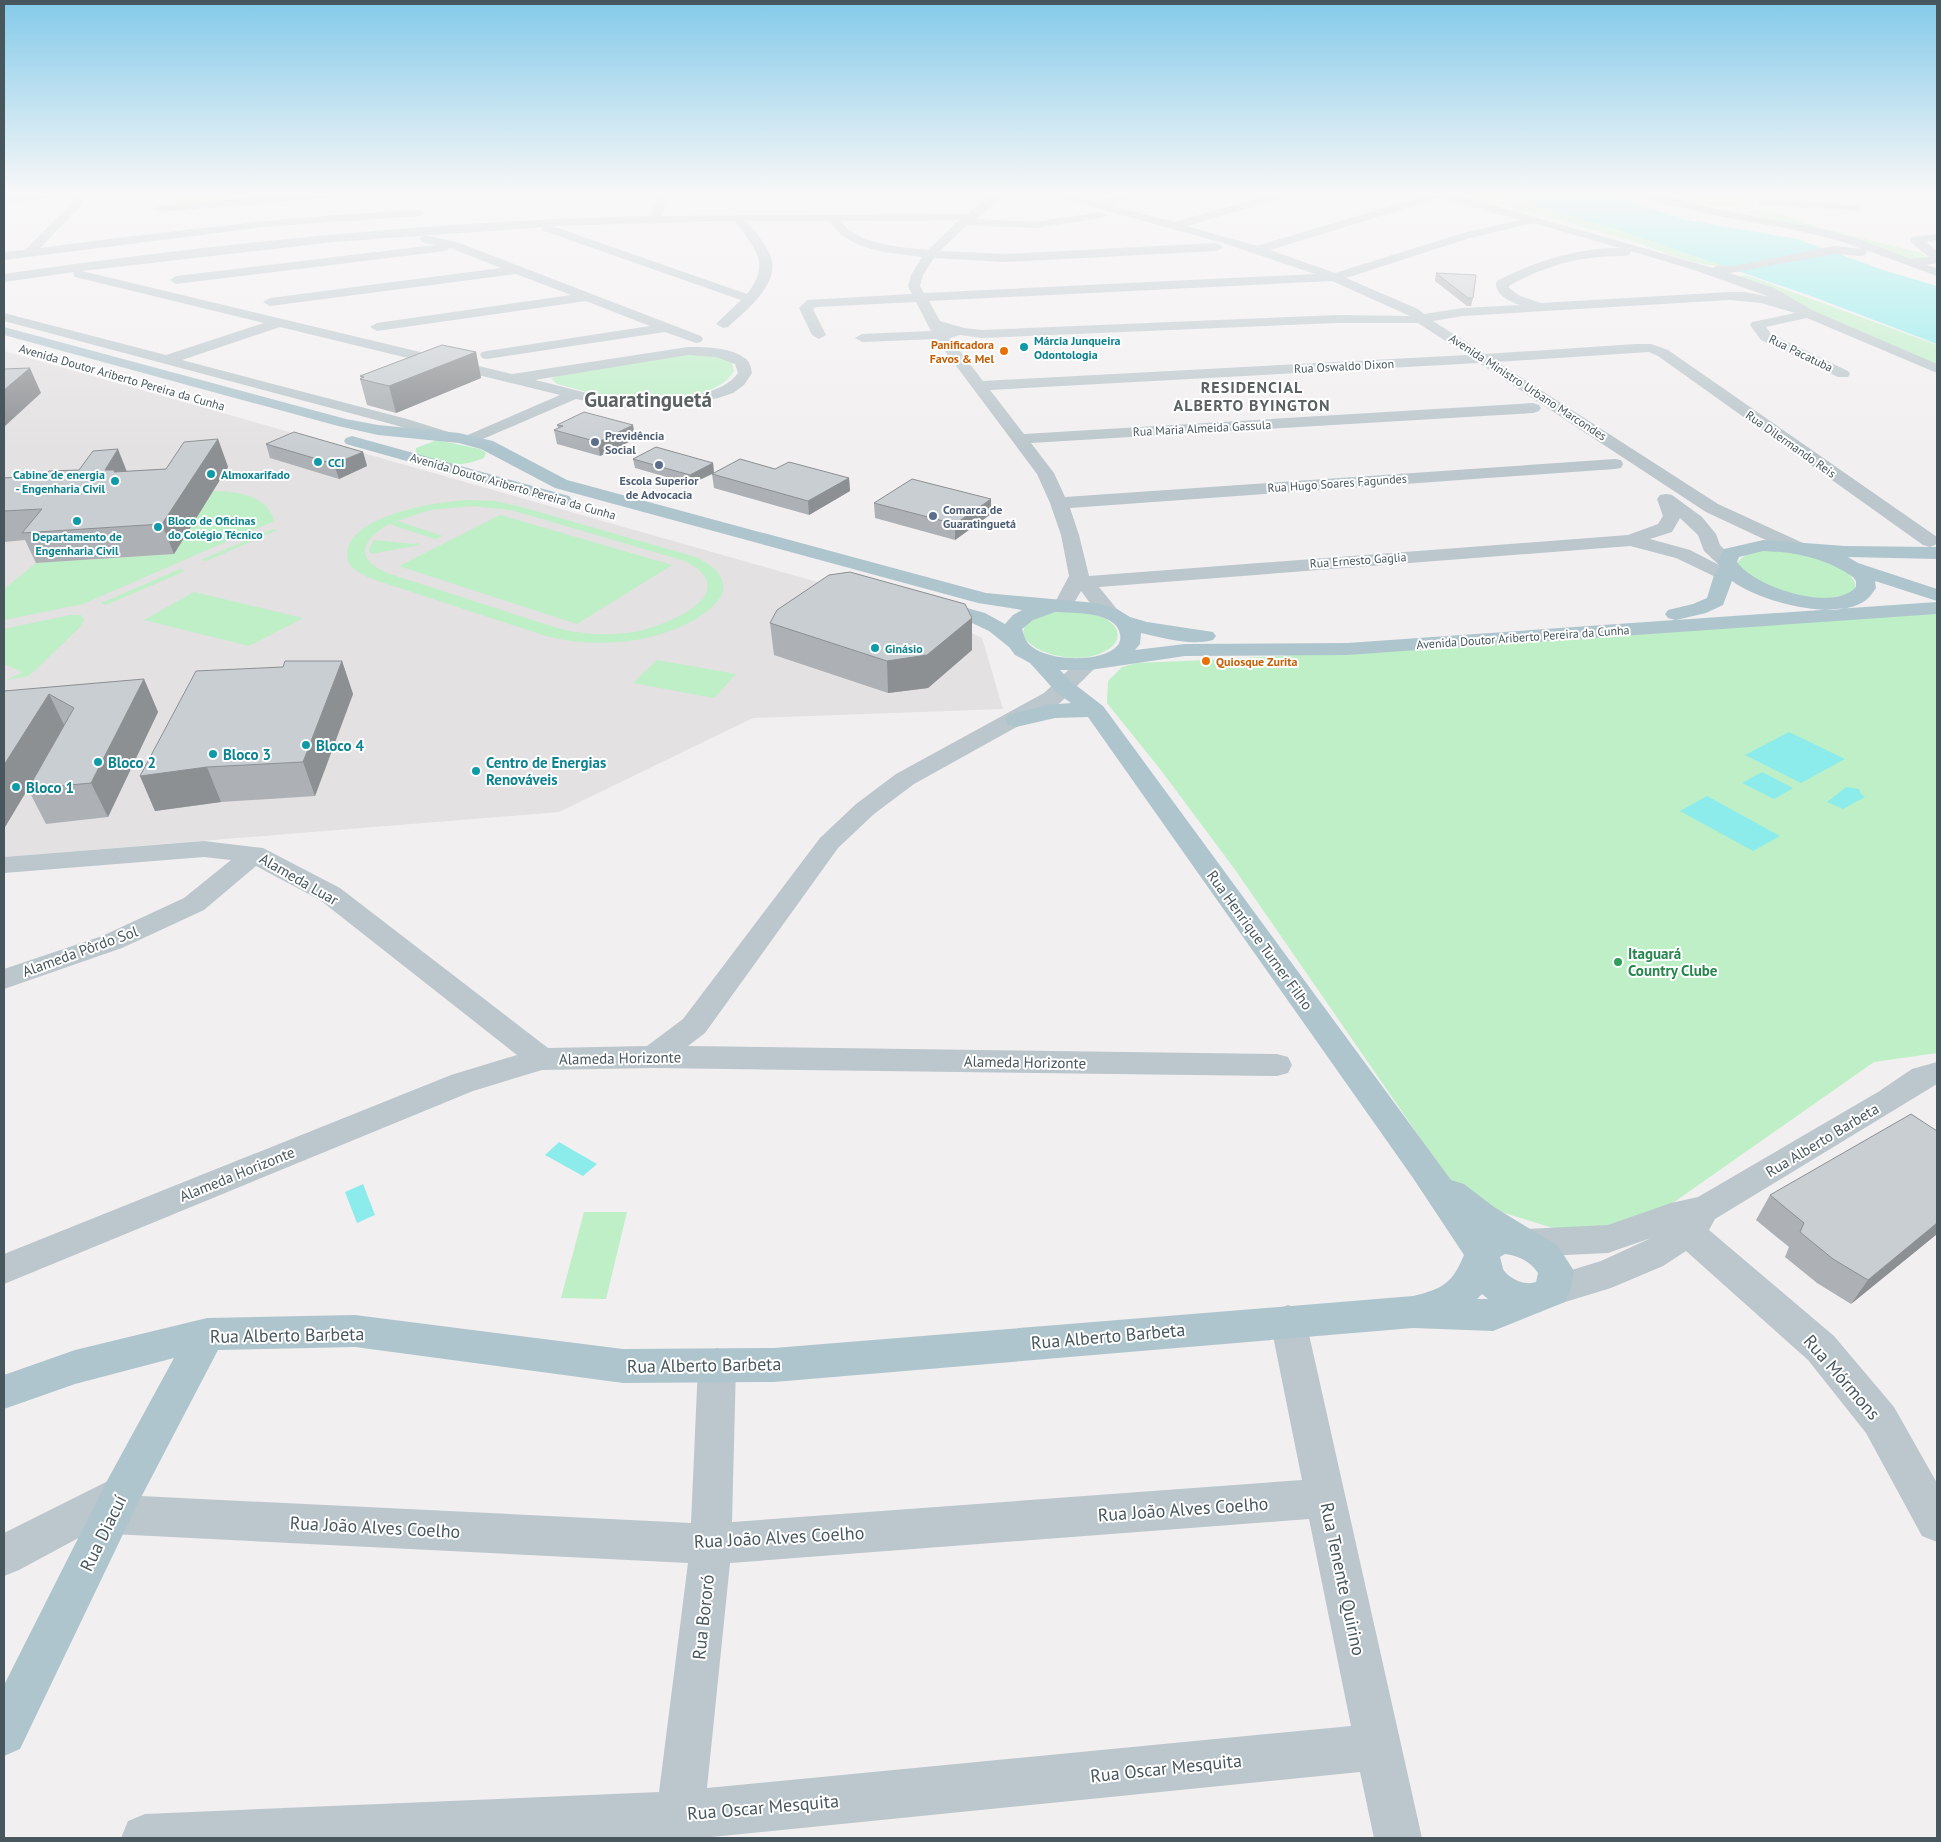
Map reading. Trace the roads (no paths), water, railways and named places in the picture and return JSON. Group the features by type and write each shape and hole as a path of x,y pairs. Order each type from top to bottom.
{"main road":[{"name":"Avenida Doutor Ariberto Pereira da Cunha","path":"4,330 344,423 378,430 469,440 500,451 561,484 709,516 986,599 1088,607 1145,628 1186,635 1294,638 1667,615 1699,610 1716,601 1728,570"},
{"name":"Avenida Doutor Ariberto Pereira da Cunha","path":"4,343 807,568"},
{"path":"407,456 408,451 419,443 449,437"},
{"path":"457,470 492,462 498,458 500,451"},
{"path":"1728,570 1732,553 1746,546 1769,544 1802,548 1902,554 1935,545"},
{"path":"1802,548 1833,557 1852,567 1870,583 1937,594"},
{"path":"1728,570 1749,585 1770,594 1796,600 1821,602 1851,599 1859,596 1870,583 1893,568 1915,563 1937,563"},
{"path":"1937,563 1925,569 1921,574 1922,581 1937,594"},
{"path":"1728,570 1748,590 1772,604 1814,617"},
{"path":"1855,615 1866,601 1870,583"},
{"path":"917,599 992,622 1003,629 1028,655 1042,664 1051,662 1097,678"},
{"path":"1014,642 1012,629 1018,620 1035,610 1059,606"},
{"name":"Avenida Doutor Ariberto Pereira da Cunha","path":"1097,678 1185,650 1250,652 1347,649 1937,608"},
{"path":"1016,720 1042,712 1066,709 1124,652 1132,640 1132,632 1117,617"},
{"name":"Rua Henrique Turner Filho","path":"1042,664 1065,688 1097,678 1425,1169"},
{"path":"1413,1312 1492,1315 1544,1295 1556,1271 1546,1256 1482,1217 1425,1169"},
{"path":"1425,1169 1483,1255 1488,1278 1508,1294 1544,1295"},
{"path":"1413,1312 1449,1302 1471,1282 1488,1246 1504,1240 1524,1243"},
{"name":"Rua Alberto Barbeta","path":"4,1392 75,1367 207,1334 355,1331 623,1366 783,1364 1413,1312"},
{"name":"Rua Diacuí","path":"4,1733 117,1504 207,1334"}],"street":[{"path":"99,279 511,379 613,402 647,404 678,402 704,397 739,382 745,373 742,362 731,356 711,351 688,351 511,379"},
{"path":"176,280 185,279"},
{"path":"270,302 449,279"},
{"path":"542,279 696,339"},
{"path":"692,279 749,299"},
{"path":"723,324 749,299 765,279"},
{"path":"914,279 914,286 918,296 941,336 977,386 1045,473 1059,503 1082,579 1117,617"},
{"path":"820,335 806,308 812,303 918,296 1312,279"},
{"name":"Avenida Ministro Urbano Marcondes","path":"1312,279 1349,294 1432,338 1538,411"},
{"name":"Avenida Ministro Urbano Marcondes","path":"1340,279 1417,314 1420,318 1485,358 1712,508 1802,548"},
{"path":"1513,279 1502,284 1503,290 1515,299 1549,307"},
{"path":"1709,279 1732,288 1735,292 1730,296"},
{"path":"1723,279 1937,369"},
{"path":"1737,279 1744,289"},
{"path":"1386,315 1410,320 1463,312 1730,296 1744,289 1757,287 1769,291 1806,313"},
{"path":"377,327 587,297"},
{"path":"1500,310 1514,304 1515,299"},
{"path":"862,338 1337,319 1386,315 1405,310 1463,312"},
{"name":"Rua Pacatuba","path":"1806,313 1757,325 1766,337 1843,374"},
{"name":"Avenida Doutor Ariberto Pereira da Cunha","path":"4,317 401,422 449,437"},
{"path":"166,360 280,322"},
{"path":"487,354 666,328"},
{"path":"941,336 958,342 974,334"},
{"name":"Rua Oswaldo Dixon","path":"977,386 1651,348"},
{"name":"Rua Dilermando Reis","path":"1651,348 1662,353 1935,545"},
{"path":"469,440 575,394"},
{"name":"Rua Maria Almeida Gassula","path":"1020,439 1538,411"},
{"name":"Avenida Ministro Urbano Marcondes","path":"1598,453 1630,475"},
{"name":"Rua Hugo Soares Fagundes","path":"1059,503 1615,464"},
{"path":"1653,490 1696,521 1707,534 1711,547 1728,570"},
{"path":"1630,540 1666,528 1672,516 1668,501"},
{"path":"1630,540 1683,554 1728,570"},
{"name":"Rua Ernesto Gaglia","path":"1082,579 1630,540"},
{"path":"1059,606 1082,579"},
{"path":"1016,720 1044,681 1042,664"},
{"path":"654,1057 694,1026 829,843 865,809 905,779 1016,720 1065,688 1097,678"},
{"name":"Alameda Luar","path":"4,865 204,849 254,854 330,894 542,1059"},
{"name":"Alameda Pôrdo Sol","path":"4,979 112,942 194,904 254,854"},
{"name":"Alameda Horizonte","path":"4,1269 462,1082 542,1059 654,1057 1277,1065"},
{"name":"Rua Alberto Barbeta","path":"1688,1219 1889,1100 1923,1077 1937,1073"},
{"path":"1524,1243 1608,1239 1688,1219"},
{"path":"1544,1295 1587,1282 1641,1260 1688,1219"},
{"name":"Rua Mórmons","path":"1688,1219 1821,1348 1880,1420 1937,1522"},
{"name":"Rua Tenente Quirino","path":"1288,1321 1398,1838"},
{"name":"Rua Bororó","path":"680,1826 711,1544 717,1365"},
{"name":"Rua João Alves Coelho","path":"117,1504 711,1544 1326,1498"},
{"path":"4,1555 117,1504"},
{"name":"Rua Oscar Mesquita","path":"145,1838 680,1826 1378,1747"}],"water":[{"path":"1761,279 1913,279 1937,286 1937,344"},
{"path":"1789,732 1845,759 1801,783 1745,755"},
{"path":"1762,772 1793,788 1774,799 1742,783"},
{"path":"1846,787 1859,789 1865,797 1843,809 1827,802"},
{"path":"1707,796 1780,836 1753,851 1680,811"},
{"path":"559,1142 597,1164 583,1176 545,1155"},
{"path":"363,1184 375,1215 357,1223 345,1192"}],"place":[{"name":"Márcia Junqueira Odontologia","path":"1024,347"},
{"name":"Panificadora Favos & Mel","path":"1004,351"},
{"name":"Previdência Social","path":"595,442"},
{"name":"CCI","path":"318,462"},
{"name":"Escola Superior de Advocacia","path":"659,465"},
{"name":"Almoxarifado","path":"211,474"},
{"name":"Cabine de energia - Engenharia Civil","path":"115,481"},
{"name":"Comarca de Guaratinguetá","path":"933,516"},
{"name":"Departamento de Engenharia Civil","path":"77,521"},
{"name":"Bloco de Oficinas do Colégio Técnico","path":"158,527"},
{"name":"Ginásio","path":"875,648"},
{"name":"Quiosque Zurita","path":"1206,661"},
{"name":"Bloco 4","path":"306,745"},
{"name":"Bloco 3","path":"213,754"},
{"name":"Bloco 2","path":"98,762"},
{"name":"Centro de Energias Renováveis","path":"476,771"},
{"name":"Bloco 1","path":"16,787"},
{"name":"Itaguará Country Clube","path":"1618,962"}],"district":[{"name":"RESIDENCIAL ALBERTO BYINGTON","path":"1252,396"},
{"name":"Guaratinguetá","path":"648,399"}]}
